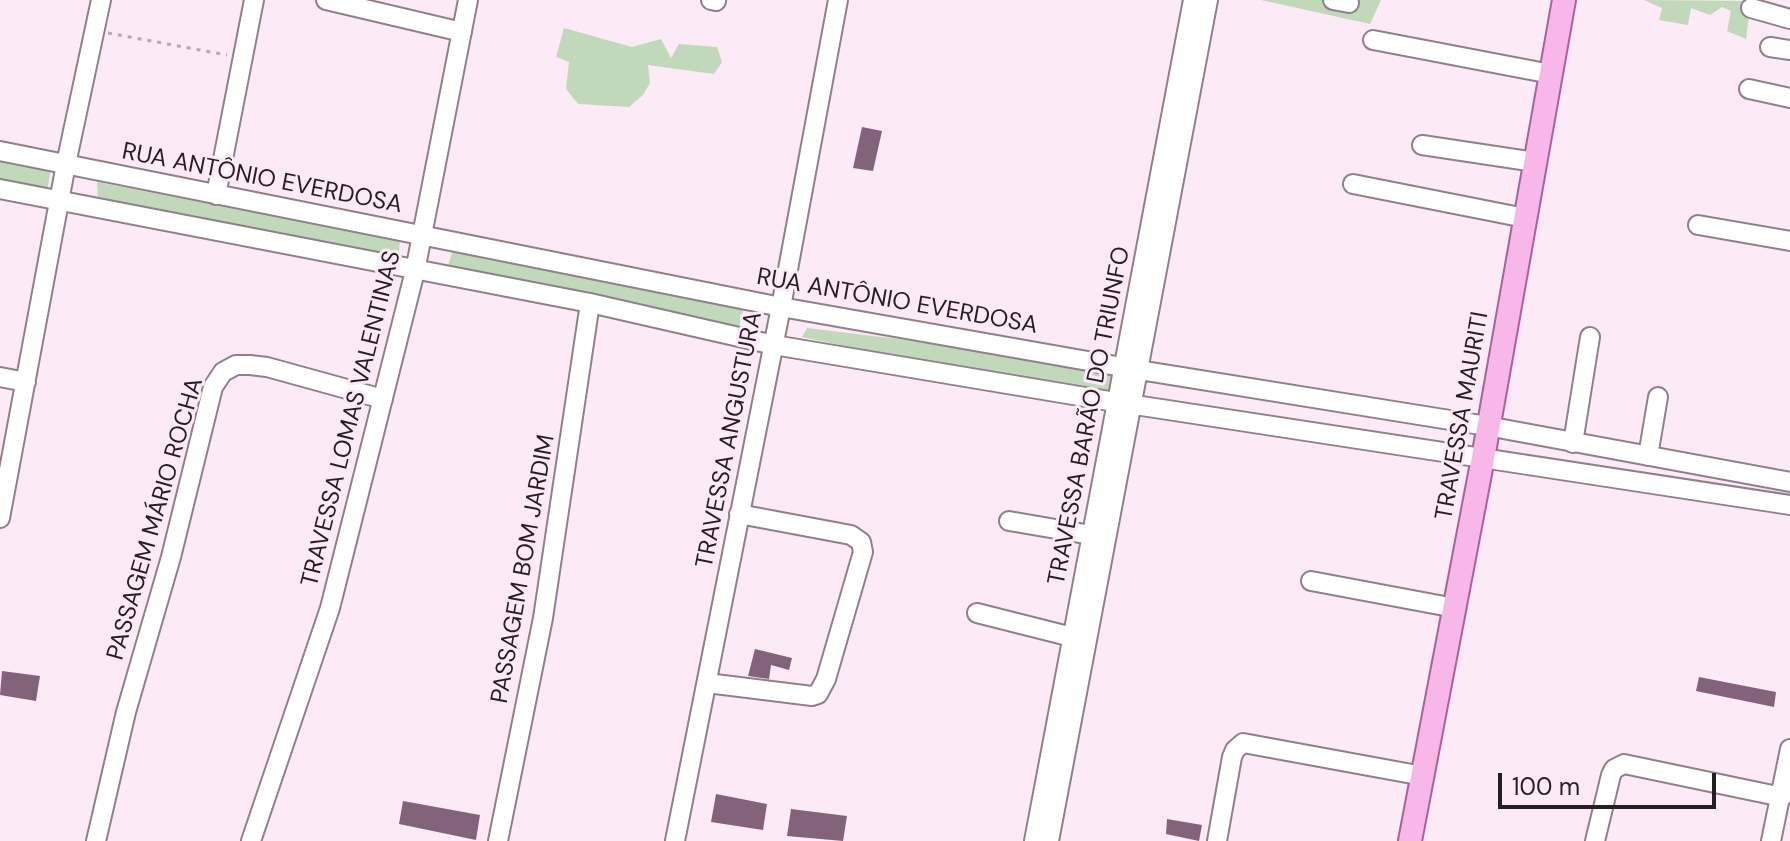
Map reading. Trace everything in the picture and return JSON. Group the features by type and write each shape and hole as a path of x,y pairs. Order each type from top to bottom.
{"main road":[{"name":"TRAVESSA MAURITI","path":"1410,841 1483,458 1564,0"}],"street":[{"path":"0,518 66,164 101,0"},
{"path":"216,195 254,0"},
{"path":"326,0 462,32"},
{"name":"TRAVESSA LOMAS VALENTINAS","path":"251,841 330,608 415,271 468,0"},
{"name":"TRAVESSA ANGUSTURA","path":"675,841 707,683 747,515 774,345 838,0"},
{"name":"TRAVESSA BARÃO DO TRIUNFO","path":"1034,841 1064,719 1203,0"},
{"path":"1751,8 1790,19"},
{"path":"1373,40 1551,74"},
{"path":"1770,47 1790,50"},
{"path":"1749,89 1790,98"},
{"path":"1422,145 1535,162"},
{"name":"RUA ANTÔNIO EVERDOSA","path":"0,151 781,307 1131,369 1487,426 1790,482"},
{"path":"1353,184 1525,218"},
{"path":"0,189 590,303 774,345 1125,403 1790,505"},
{"path":"1698,225 1790,241"},
{"name":"PASSAGEM BOM JARDIM","path":"498,841 543,618 590,303"},
{"path":"1573,443 1590,337"},
{"name":"PASSAGEM MÁRIO ROCHA","path":"96,841 126,712 171,557 213,387 223,372 236,365 250,365 383,399"},
{"path":"0,377 26,382"},
{"path":"1648,456 1658,397"},
{"name":"TRAVESSA BARÃO DO TRIUNFO","path":"1049,841 1072,637 1091,535 1125,403"},
{"path":"1531,465 1525,458 1524,448 1528,440 1537,435"},
{"path":"707,683 812,696 823,688 863,552 861,542 851,535 747,515"},
{"path":"1009,521 1091,535"},
{"path":"1311,581 1455,608"},
{"path":"977,613 1072,637"},
{"path":"1217,841 1232,757 1238,745 1243,743 1423,776"},
{"path":"1771,841 1790,749"},
{"path":"1595,841 1611,775 1614,769 1624,764 1782,797"}],"path":[{"path":"94,30 242,58"}],"green space":[{"path":"1261,0 1381,0 1370,24"},
{"path":"1644,0 1751,1 1746,39 1727,31 1731,11 1722,7 1710,15 1691,8 1688,25 1659,20 1662,8"},
{"path":"564,28 632,47 661,39 671,58 679,44 717,47 722,62 714,74 648,65 650,83 643,95 629,107 578,104 566,89 569,62 556,57"},
{"path":"0,159 51,169 47,191 0,183"},
{"path":"97,182 400,241 398,260 98,200"},
{"path":"453,249 743,310 739,327 447,270"},
{"path":"807,328 1112,365 1109,401 802,337"}],"building":[{"path":"862,127 882,131 873,171 853,168"},
{"path":"755,649 792,658 789,670 771,665 769,679 748,676"},
{"path":"2,671 40,676 36,701 0,695"},
{"path":"1699,677 1776,692 1774,707 1696,691"},
{"path":"716,794 767,804 763,830 711,822"},
{"path":"403,801 480,815 476,840 399,824"},
{"path":"791,809 847,816 843,841 787,836"},
{"path":"1167,819 1202,825 1199,841 1166,834"}]}
